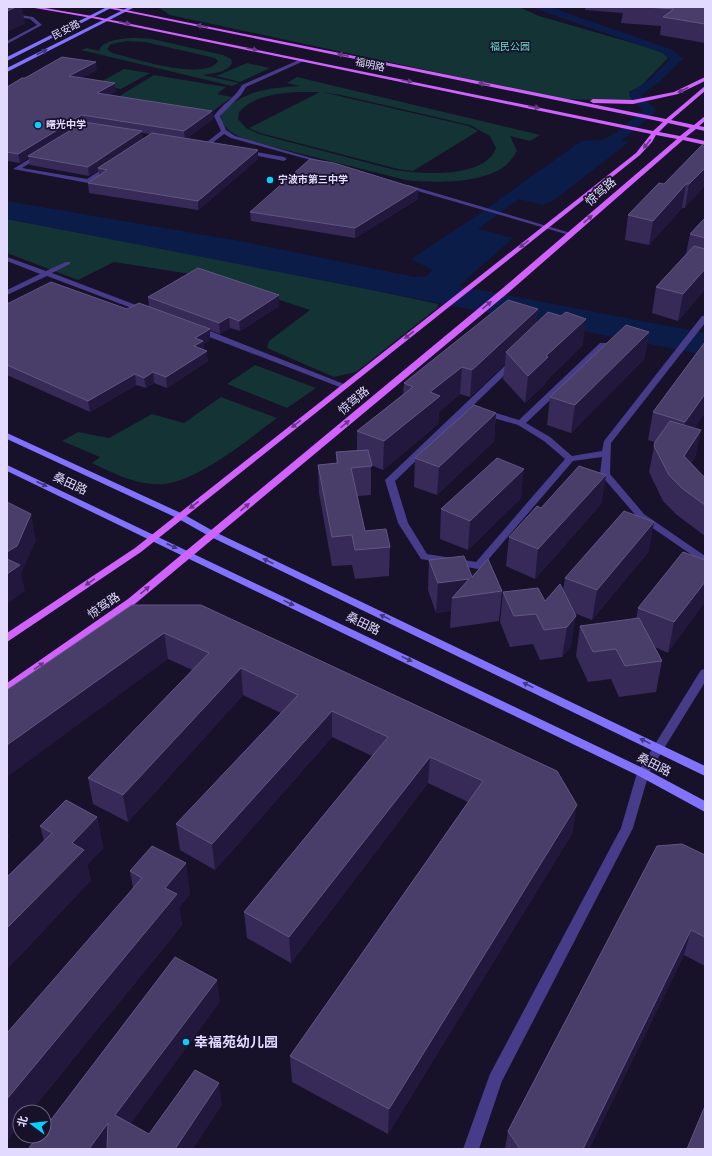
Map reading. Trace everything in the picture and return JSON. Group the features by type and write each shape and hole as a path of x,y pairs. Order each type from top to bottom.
{"main road":[{"name":"福明路","path":"31,7 92,16 705,143"},
{"name":"福明路","path":"108,7 705,129"},
{"name":"民安路","path":"7,59 108,7"},
{"name":"民安路","path":"7,70 133,7"},
{"path":"561,100 633,102 676,93 705,79"},
{"name":"惊驾路","path":"7,638 138,550 638,154 650,142 654,132 705,88"},
{"name":"惊驾路","path":"7,688 132,601 506,290 705,118"},
{"name":"桑田路","path":"7,436 180,516 212,534 705,771"},
{"name":"桑田路","path":"7,468 189,554 643,774 705,807"}],"street":[{"path":"7,14 31,18 40,25 7,43"},
{"path":"253,144 240,151 331,165 233,138 224,132 217,116 220,110 242,93 244,86 303,60"},
{"path":"205,146 224,132"},
{"path":"197,144 212,147"},
{"path":"50,148 16,169 88,181 113,164"},
{"path":"396,183 571,234"},
{"path":"7,259 151,312"},
{"path":"7,293 68,263"},
{"path":"705,318 607,443 605,474 641,516 705,561"},
{"path":"188,326 345,386"},
{"path":"521,423 603,344"},
{"path":"519,358 390,480 403,523 424,557 478,566 570,459 607,453"},
{"path":"467,407 521,423 547,439 570,459"},
{"path":"471,1149 495,1079 627,828 643,774 705,673"}],"green space":[{"name":"福民公园","path":"158,7 519,7 539,16 662,52 668,58 641,86 629,92 634,101 561,99 170,15"},
{"path":"132,38 152,39 223,55 231,59 232,63 227,69 203,75 239,83 232,86 81,50 87,48 99,51 101,47 109,42","holes":["127,41 145,42 215,58 218,61 211,67 184,69 168,67 112,53 107,49 111,44"]},
{"path":"247,63 270,68 240,82 216,76"},
{"path":"124,69 150,73 121,89 95,85"},
{"path":"154,75 226,87 217,94 232,97 205,117 108,103"},
{"path":"297,77 540,135 530,141 510,136 517,151 505,166 495,172 471,179 430,182 406,180 246,140 237,136 223,124 221,114 230,106 248,95 267,89 300,86 287,83","holes":["320,92 249,128 260,133 398,169 413,171 478,131 469,126 322,92 341,95 470,125 490,136 496,148 490,158 479,165 466,170 420,173 395,170 259,134 246,128 238,119 239,112 245,106 260,98 284,93"]},
{"path":"7,219 317,278 438,304 437,308 356,372 334,377 267,348 269,341 310,310 210,277 114,262 78,280 7,253"},
{"path":"255,365 316,388 287,408 227,384"},
{"path":"221,397 277,418 218,461 183,479 167,484 144,483 121,476 92,463 100,457 62,441 78,432 109,438 152,414 184,423"}],"water":[{"path":"616,139 629,142 553,201 542,205 519,199 478,229 513,238 459,286 705,333 705,355 7,219 7,201 240,241 415,277 427,276 432,270 413,260 414,257 472,219 581,141"}],"building":[{"path":"7,7 16,7 7,11"},
{"path":"646,7 705,7 705,24 663,17 674,9"},
{"path":"62,57 96,62 69,76 115,83 97,93 212,111 184,131 82,115 18,154 7,152 7,87"},
{"path":"84,122 142,131 88,167 28,156"},
{"path":"152,133 258,150 198,201 88,183 107,170 98,168"},
{"path":"702,145 705,148 705,168 689,184 686,184 653,221 628,215 659,183 664,184"},
{"path":"310,159 334,163 418,189 355,228 250,212"},
{"path":"705,218 705,238 690,234"},
{"path":"694,246 705,249 705,269 683,294 656,287"},
{"path":"198,268 279,295 239,321 229,317 219,323 148,297"},
{"path":"51,282 127,309 139,303 210,329 195,338 203,341 194,346 207,351 166,377 153,372 144,378 135,374 88,401 7,365 7,304"},
{"path":"508,300 538,309 472,370 462,367 430,392 440,396 384,441 357,431 413,387 404,383"},
{"path":"548,312 561,316 566,312 586,319 546,356 548,357 528,376 506,352"},
{"path":"626,325 649,332 575,405 550,397"},
{"path":"705,342 705,394 685,422 653,412"},
{"path":"474,405 496,413 439,467 415,458"},
{"path":"670,421 701,430 684,456 705,478 705,505 683,489 669,475 654,446 655,442"},
{"path":"368,450 372,466 351,468 365,531 386,529 390,547 355,550 352,535 332,537 318,465 338,463 336,452"},
{"path":"497,458 524,469 470,521 441,509"},
{"path":"579,466 606,475 538,549 509,537 537,506 541,508"},
{"path":"7,502 31,514 17,546 7,552"},
{"path":"624,511 654,522 597,590 565,578"},
{"path":"683,552 705,560 705,582 674,622 638,608"},
{"path":"464,556 472,577 488,559 502,591 452,598 469,579 438,583 429,560"},
{"path":"7,559 20,565 7,574"},
{"path":"560,584 576,616 567,627 544,630 536,614 514,616 503,592 538,588 545,601"},
{"path":"132,605 201,605 557,771 577,805 389,1109 290,1056 483,781 430,757 289,937 244,912 388,737 332,711 212,844 176,824 298,695 241,668 123,795 88,778 209,653 164,633 7,745 7,690"},
{"path":"639,618 662,661 625,666 616,649 593,652 580,626"},
{"path":"66,800 97,817 72,843 84,850 7,928 7,877 52,833 40,826"},
{"path":"682,844 705,855 705,937 691,930 583,1149 520,1149 508,1131 657,846"},
{"path":"152,846 186,863 165,888 177,894 7,1099 7,1033 142,878 130,871"},
{"path":"175,957 217,980 115,1115 149,1134 195,1070 219,1083 175,1149 107,1149 108,1123 89,1149 28,1149 32,1144 52,1144 52,1118"},
{"path":"705,1106 705,1149 687,1149"}],"waterway":[{"path":"540,7 669,52 677,59 654,81 636,93 635,96 650,110 622,134 587,154"}],"place":[{"name":"曙光中学","path":"38,125"},
{"name":"宁波市第三中学","path":"270,180"},
{"name":"幸福苑幼儿园","path":"186,1042"}]}
